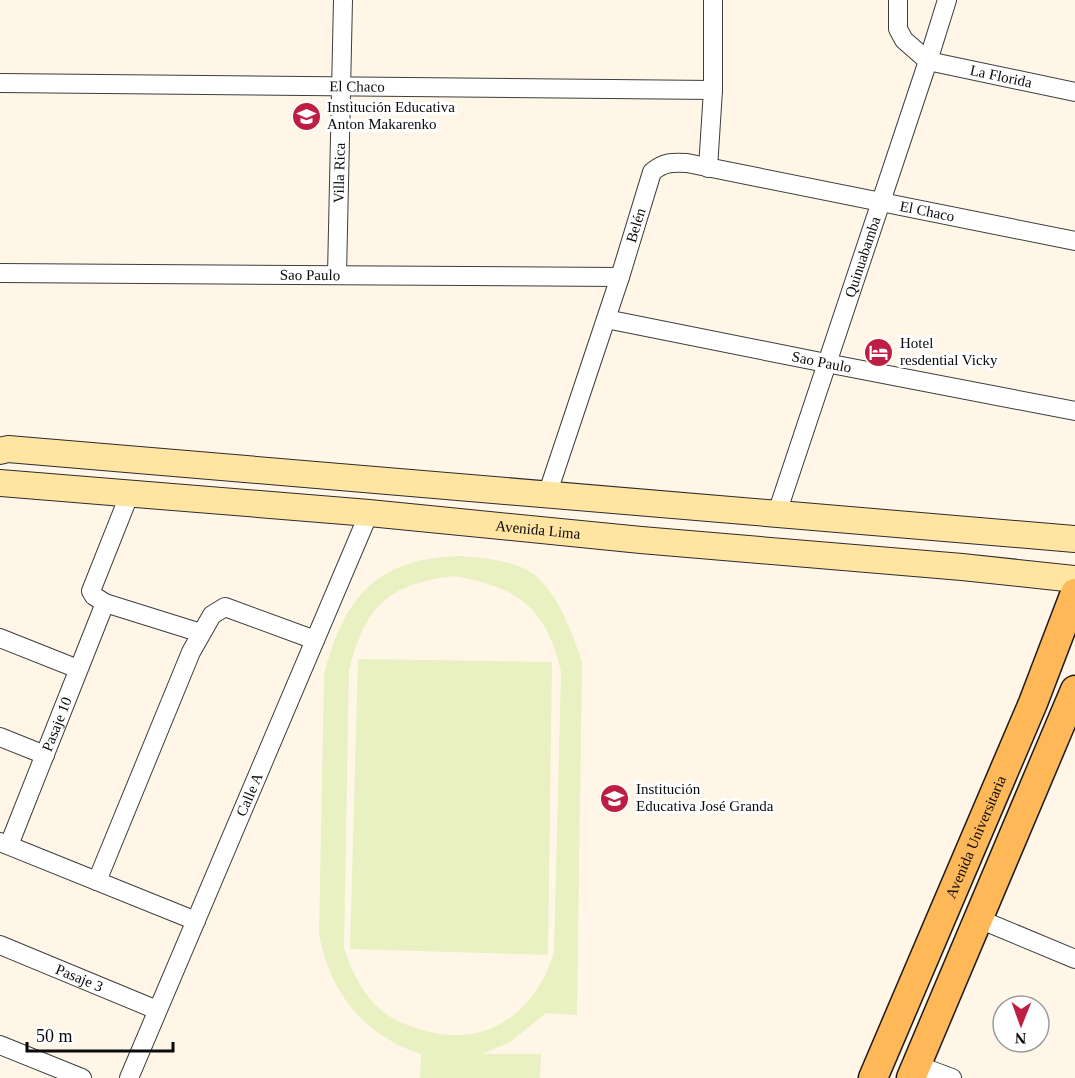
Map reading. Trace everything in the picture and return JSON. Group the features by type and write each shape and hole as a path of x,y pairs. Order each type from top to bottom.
{"main road":[{"path":"0,452 8,449 1075,539"},
{"name":"Avenida Lima","path":"0,483 369,513 1075,579"},
{"name":"Avenida Universitaria","path":"873,1078 1033,703 1075,593"},
{"path":"914,1071 1075,690"}],"street":[{"name":"Villa Rica","path":"337,275 344,0"},
{"path":"708,168 713,90 713,0"},
{"path":"898,0 898,29 904,40 928,61"},
{"name":"Quinuabamba","path":"777,513 947,0"},
{"name":"La Florida","path":"928,61 1075,92"},
{"name":"El Chaco","path":"0,83 713,90"},
{"name":"Belén","path":"547,495 620,277 652,172 660,165 671,162 708,168"},
{"name":"El Chaco","path":"708,168 1075,241"},
{"name":"Sao Paulo","path":"0,273 620,277"},
{"name":"Sao Paulo","path":"606,319 1075,411"},
{"path":"130,493 91,591 94,596 105,603 201,633"},
{"name":"Calle A","path":"129,1078 369,513"},
{"name":"Pasaje 10","path":"5,843 45,755 105,603"},
{"path":"97,881 201,633 212,615 225,608 315,640"},
{"path":"0,638 78,669"},
{"path":"0,736 45,755"},
{"path":"5,843 196,921"},
{"path":"979,919 1075,959"},
{"name":"Pasaje 3","path":"0,945 157,1010"},
{"path":"0,1045 82,1078"},
{"path":"914,1071 952,1078"}],"green space":[{"path":"462,556 494,560 518,566 536,576 554,597 561,610 582,662 577,1015 546,1013 510,1042 482,1054 541,1054 540,1078 420,1078 421,1054 382,1036 352,1009 331,975 319,934 324,675 332,647 354,603 369,586 387,573 408,564 433,558","holes":["453,576 495,586 525,603 547,631 561,672 554,952 545,975 533,995 518,1011 501,1023 482,1031 460,1035 437,1034 405,1024 381,1010 358,982 344,948 349,671 363,630 382,602 395,593 430,580"]},
{"path":"358,659 552,662 548,955 350,949"}],"place":[{"name":"Institución Educativa Anton Makarenko","path":"306,116"},
{"name":"Hotel resdential Vicky","path":"879,352"},
{"name":"Institución Educativa José Granda","path":"615,798"}]}
